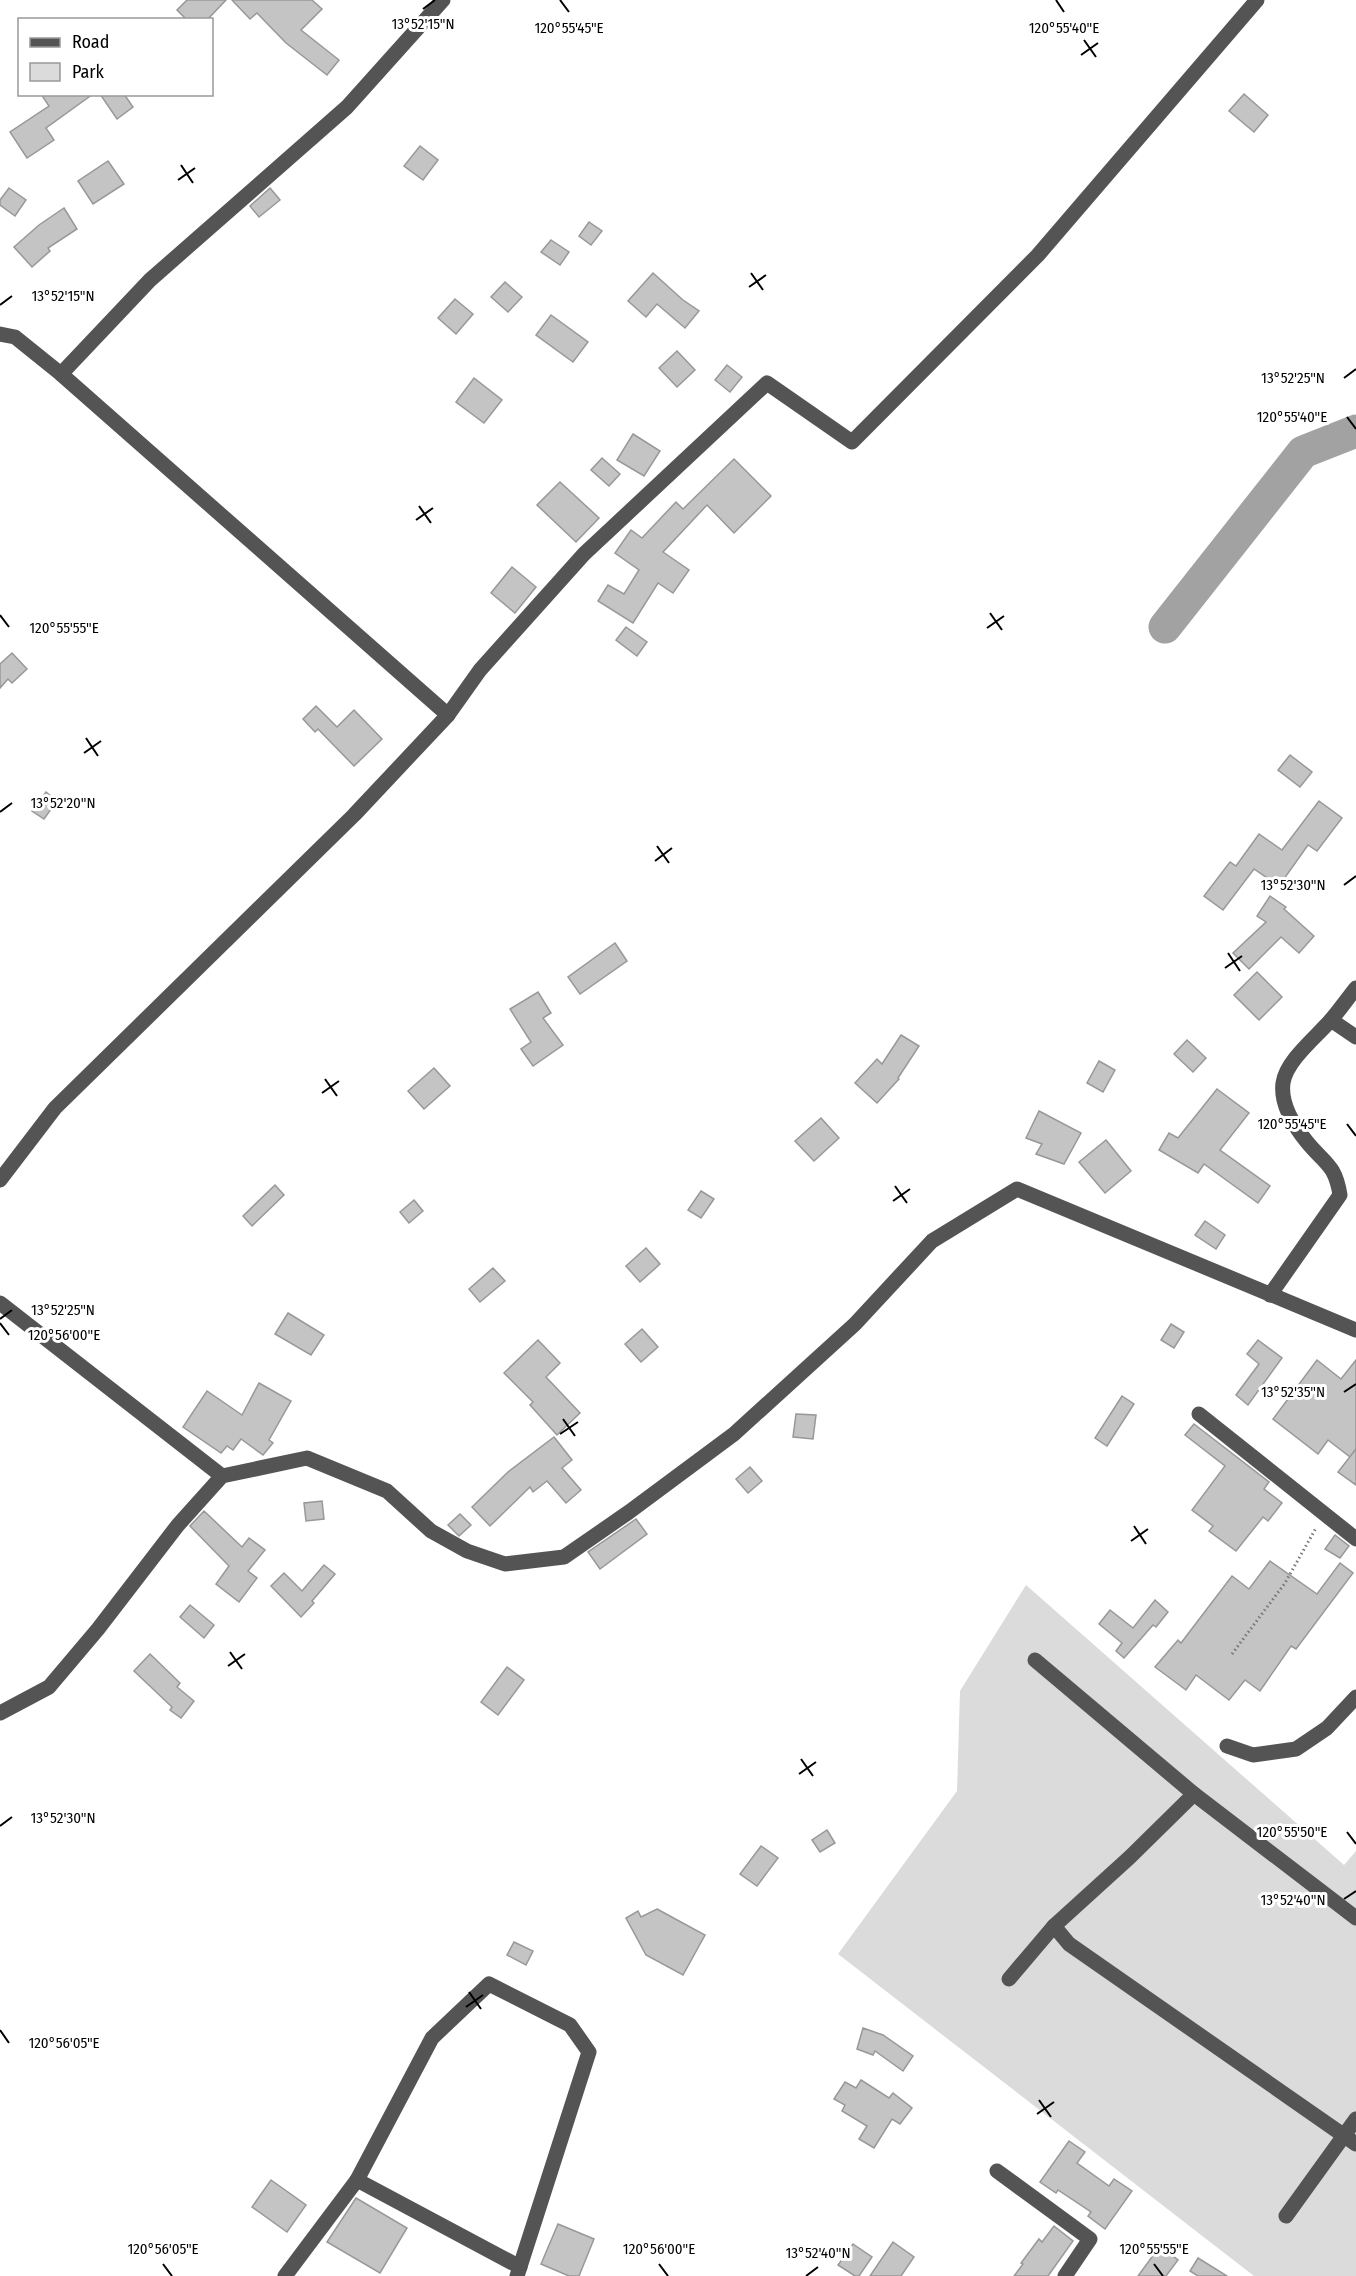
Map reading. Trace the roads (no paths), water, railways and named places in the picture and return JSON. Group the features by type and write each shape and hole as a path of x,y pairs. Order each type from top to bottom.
{"street":[{"path":"61,374 150,280 347,107 444,0"},
{"path":"0,1180 55,1108 354,815 448,716 480,670 584,554 767,383 852,442 1038,255 1251,2"},
{"path":"0,334 15,338 61,374 448,716"},
{"path":"1270,1294 1340,1195 1338,1178 1307,1142 1287,1112 1283,1083 1296,1057 1331,1020 1356,988"},
{"path":"1331,1020 1356,1037"},
{"path":"0,1713 49,1688 178,1525 222,1476 307,1458 387,1491 431,1531 467,1551 505,1564 564,1557 734,1434 855,1324 933,1241 1017,1189 1356,1330"},
{"path":"0,1303 222,1476"},
{"path":"1199,1414 1356,1539"},
{"path":"1035,1660 1194,1794 1356,1917"},
{"path":"1227,1746 1253,1755 1296,1749 1327,1728 1356,1697"},
{"path":"1009,1979 1054,1926 1130,1857 1194,1794"},
{"path":"1054,1926 1069,1944 1350,2140"},
{"path":"285,2276 357,2180 432,2038 489,1984 570,2025 589,2052 519,2272 357,2180"},
{"path":"1286,2217 1350,2140 1356,2119"},
{"path":"997,2171 1090,2239 1065,2276"}],"waterway":[{"path":"1165,627 1303,452 1356,431"}]}
